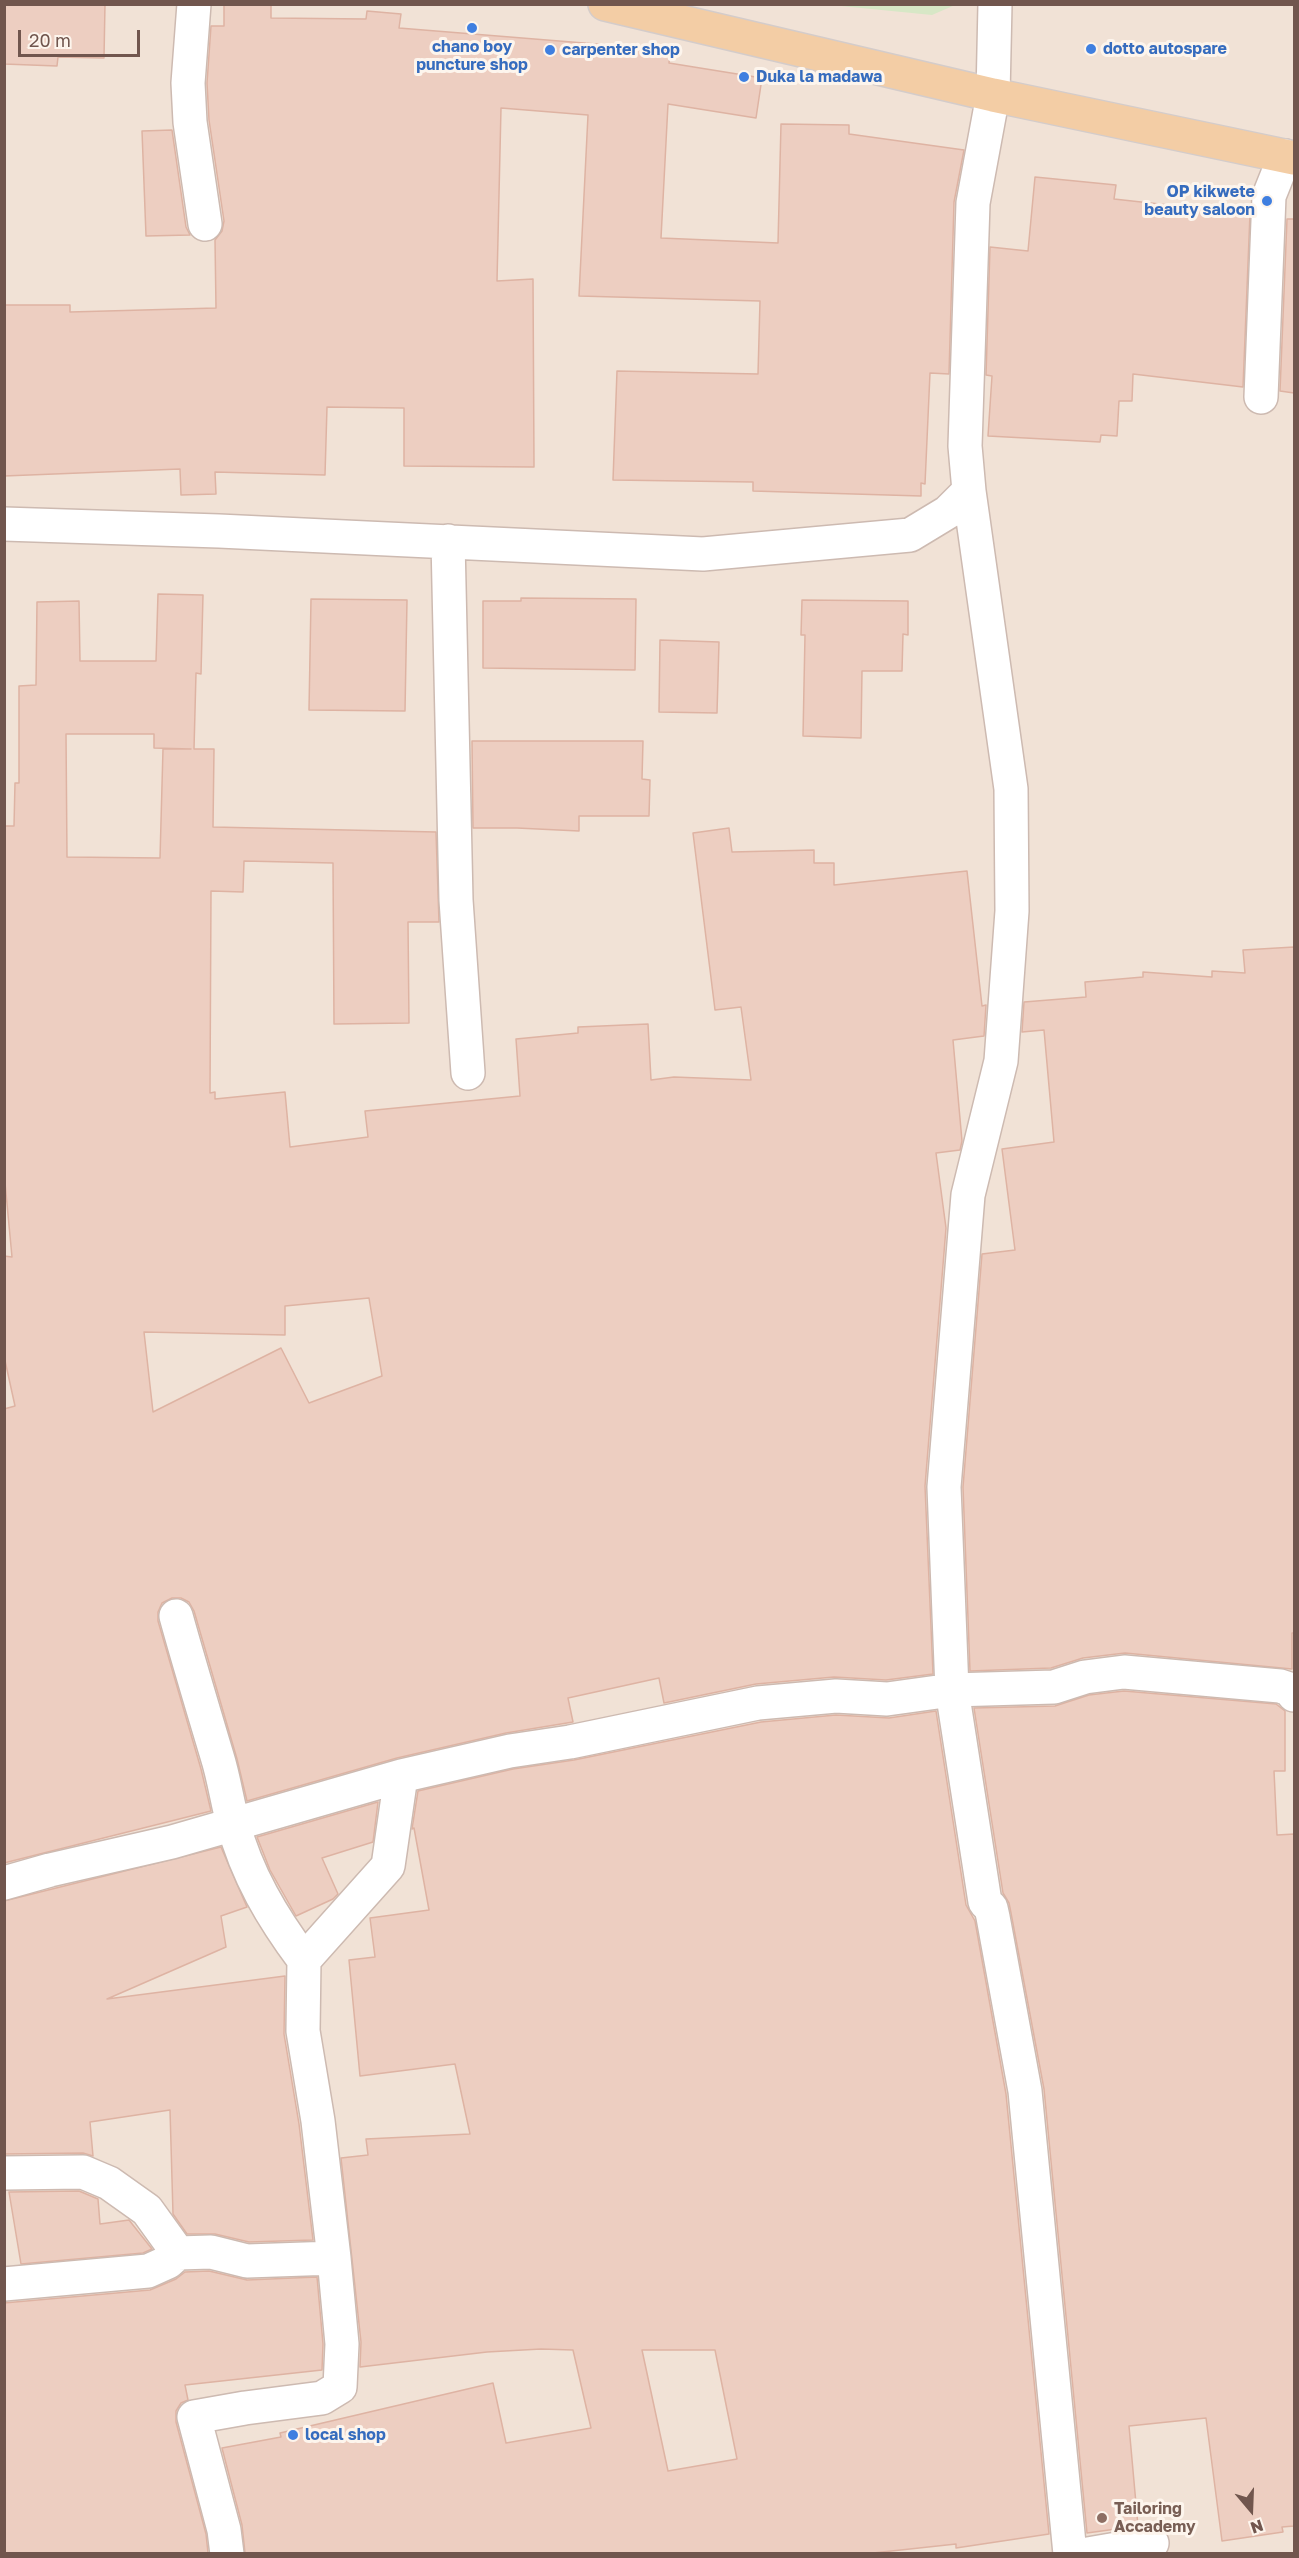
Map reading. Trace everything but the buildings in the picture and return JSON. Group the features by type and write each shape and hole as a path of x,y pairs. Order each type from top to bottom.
{"main road":[{"path":"605,4 993,95 1290,157"}],"street":[{"path":"194,4 188,83 190,123 205,224"},
{"path":"995,4 993,95 974,203 965,446 969,491 1011,789 1012,911 1001,1061 968,1195 945,1475 952,1690 985,1902 991,1908 993,1917 1024,2091 1070,2553"},
{"path":"1261,397 1269,196 1290,157"},
{"path":"4,524 448,541 703,554 910,535 948,512 969,491"},
{"path":"448,541 456,900 468,1073"},
{"path":"176,1616 203,1715 218,1757 233,1824 248,1870 275,1921 304,1960 303,2031 318,2121 342,2344 340,2386 322,2398 194,2417 224,2530 227,2553"},
{"path":"4,1883 50,1869 172,1842 401,1776 510,1751 570,1742 758,1704 836,1696 887,1699 952,1690 1054,1687 1085,1677 1124,1672 1280,1686 1292,1690 1294,1695"},
{"path":"304,1960 388,1866 401,1776"},
{"path":"4,2174 83,2172 110,2183 147,2210 178,2253"},
{"path":"4,2284 148,2271 168,2262 178,2253 211,2252 247,2261 334,2258"},
{"path":"1088,2553 1152,2542"}],"shaded area":[{"path":"5,5 1294,5 1294,2553 5,2554"}],"green space":[{"path":"831,5 955,5 932,15"}],"place":[{"name":"chano boy puncture shop","path":"472,28"},
{"name":"dotto autospare","path":"1091,49"},
{"name":"carpenter shop","path":"550,50"},
{"name":"Duka la madawa","path":"744,77"},
{"name":"OP kikwete beauty saloon","path":"1267,201"},
{"name":"local shop","path":"293,2435"},
{"name":"Tailoring Accademy","path":"1102,2518"}]}
